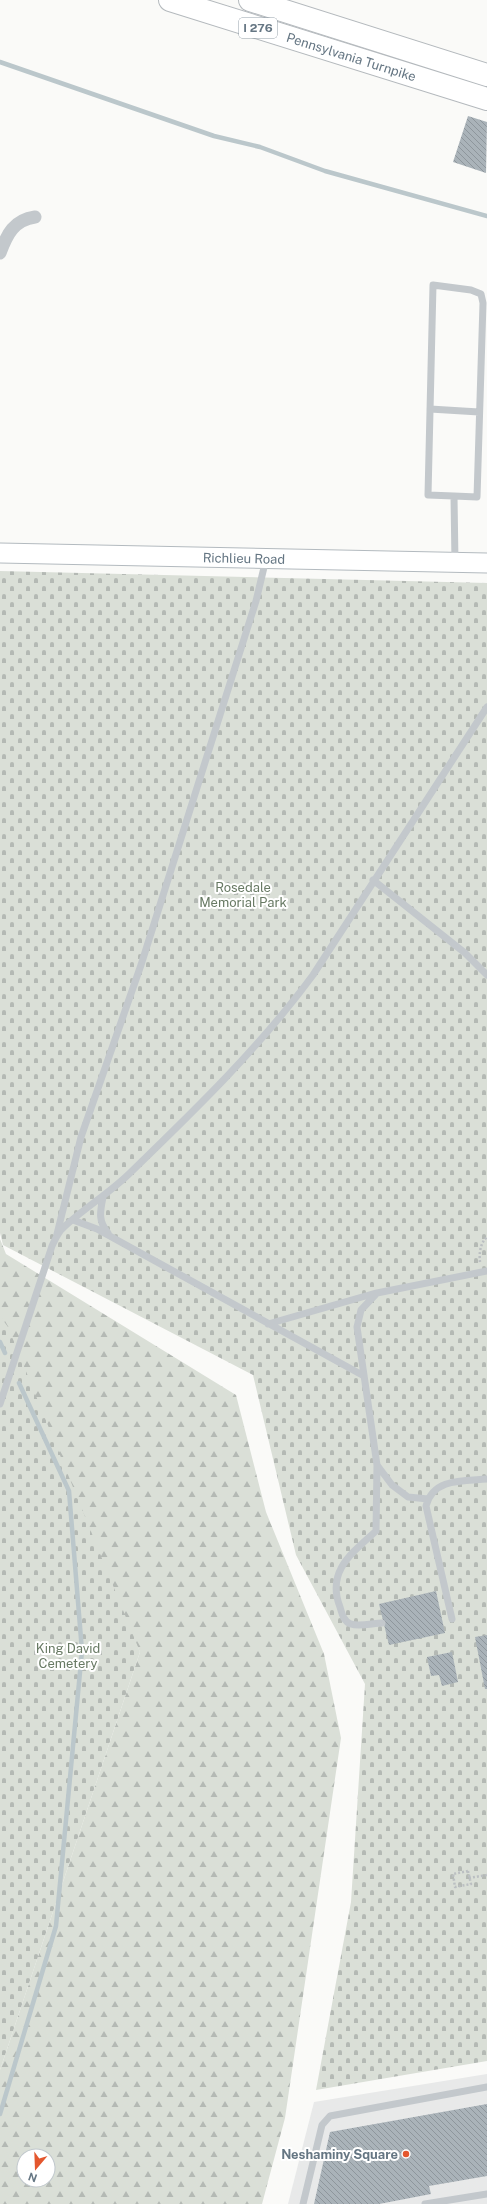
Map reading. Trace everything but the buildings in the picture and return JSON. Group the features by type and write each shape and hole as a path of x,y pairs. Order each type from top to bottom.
{"highway":[{"name":"Pennsylvania Turnpike","path":"170,0 487,99"},
{"name":"Pennsylvania Turnpike","path":"250,0 487,75"}],"main road":[{"name":"Richlieu Road","path":"0,553 487,563"}],"street":[{"path":"0,253 5,240 13,227 17,223 35,217"}],"lane":[{"path":"433,285 471,290 481,294 483,303 480,412 477,498 428,496 433,285"},
{"path":"430,409 480,412"},
{"path":"454,496 455,562"},
{"path":"0,1404 55,1240 81,1137 141,965 256,601 266,558"},
{"path":"55,1240 62,1229 103,1197 152,1152 258,1044 287,1011 313,975 373,880 437,787 487,707"},
{"path":"373,880 465,954 487,975"},
{"path":"103,1197 100,1214 102,1226 111,1237"},
{"path":"73,1220 111,1237 364,1376"},
{"path":"268,1324 377,1293 484,1271"},
{"path":"377,1293 361,1310 357,1327 377,1465 376,1531 349,1555 336,1578 336,1585 337,1599 344,1620 352,1625 382,1623"},
{"path":"377,1465 392,1485 408,1497 428,1499"},
{"path":"452,1619 426,1506 428,1499 443,1484 487,1478"},
{"path":"303,2204 322,2125 330,2116 487,2087"},
{"path":"425,2204 487,2194"}],"path":[{"path":"484,1271 480,1249 487,1237"},
{"path":"468,1871 469,1878 471,1884 455,1887 453,1874 468,1871"},
{"path":"469,1878 487,1875"}],"shaded area":[{"path":"487,2074 487,2204 288,2204 314,2102"}],"green space":[{"name":"Rosedale Memorial Park","path":"0,571 487,583 487,2061 316,2090 351,1902 365,1684 296,1555 253,1375 3,1245 0,1233"},
{"path":"0,1239 6,1254 236,1395 266,1512 324,1654 341,1738 285,2118 262,2204 0,2204 0,2070 140,1652 0,1368"},
{"name":"King David Cemetery","path":"0,1316 8,1327 140,1652 0,2070"}],"waterway":[{"path":"0,62 214,136 260,147 325,171 487,216"},
{"path":"0,1342 5,1353"},
{"path":"0,2114 56,1926 82,1651 69,1491 19,1383"}],"place":[{"name":"Neshaminy Square","path":"406,2154"}]}
